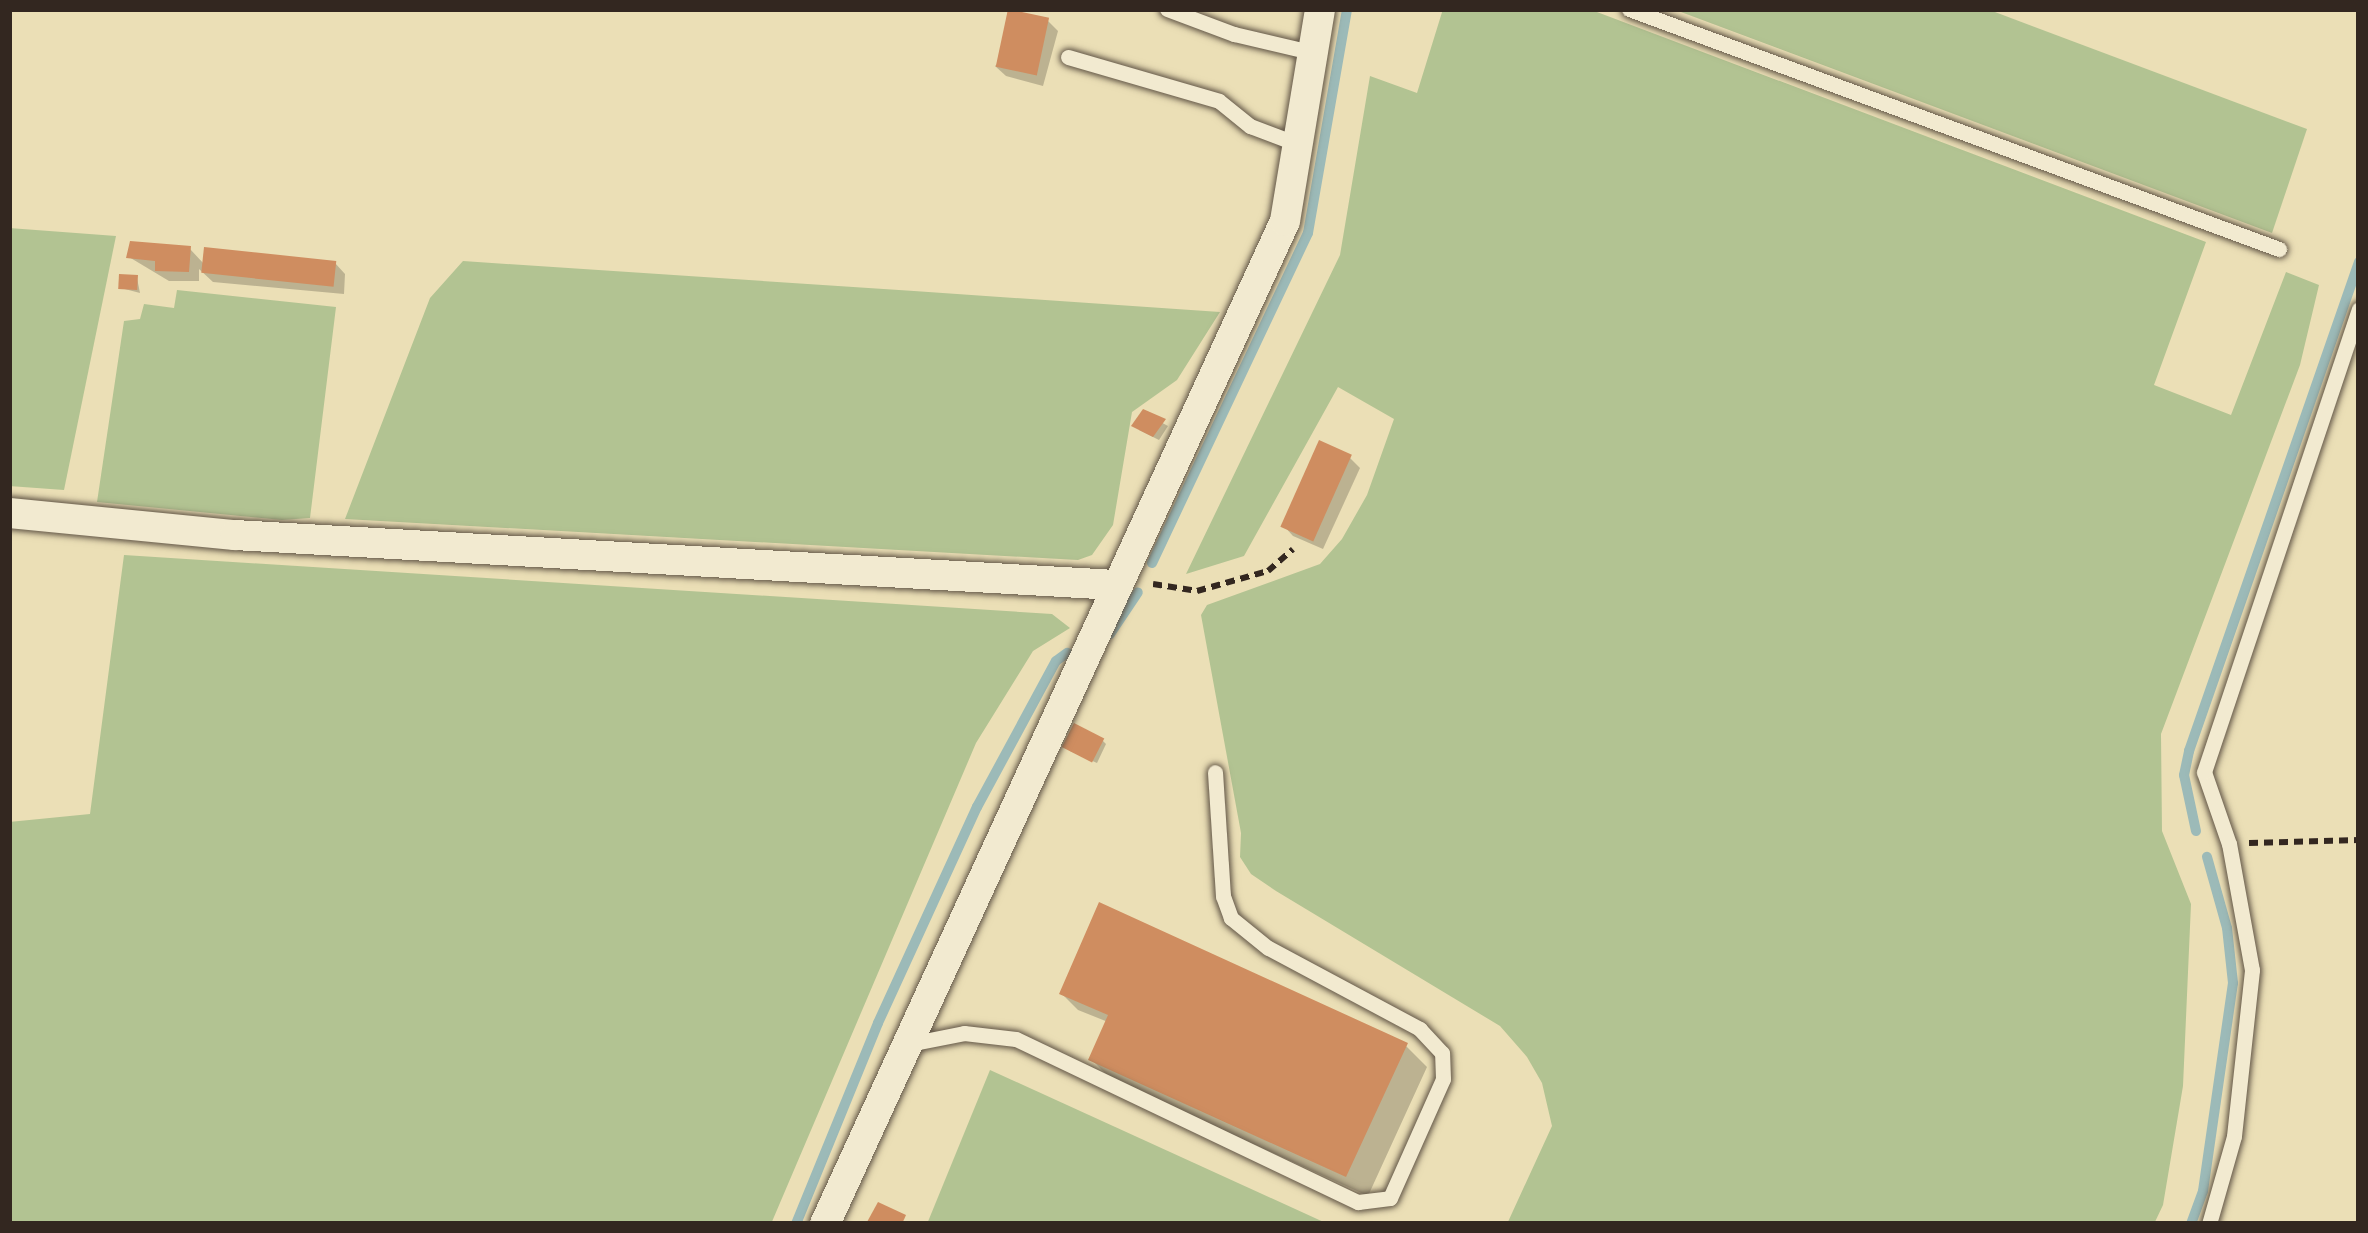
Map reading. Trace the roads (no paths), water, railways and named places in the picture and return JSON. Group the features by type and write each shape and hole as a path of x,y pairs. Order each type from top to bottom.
{"street":[{"path":"825,1224 1285,221 1320,9"},
{"path":"9,513 236,535 1117,579"}],"lane":[{"path":"1167,9 1234,34 1315,53"},
{"path":"1630,9 2278,249"},
{"path":"1068,57 1219,101 1250,126 1300,145"},
{"path":"2210,1224 2234,1136 2252,970 2229,844 2204,772 2359,309"},
{"path":"906,1045 964,1034 1016,1039 1358,1202 1375,1204 1390,1198 1443,1079 1442,1053 1420,1029 1268,948 1231,918 1223,896 1215,772"}],"waterway":[{"path":"1152,563 1308,233 1347,9"},
{"path":"2196,831 2184,775 2189,751 2359,262"},
{"path":"1110,634 1138,592"},
{"path":"796,1224 878,1023 977,807 1056,661 1067,653"},
{"path":"2191,1224 2203,1191 2233,983 2227,928 2207,857"}]}
